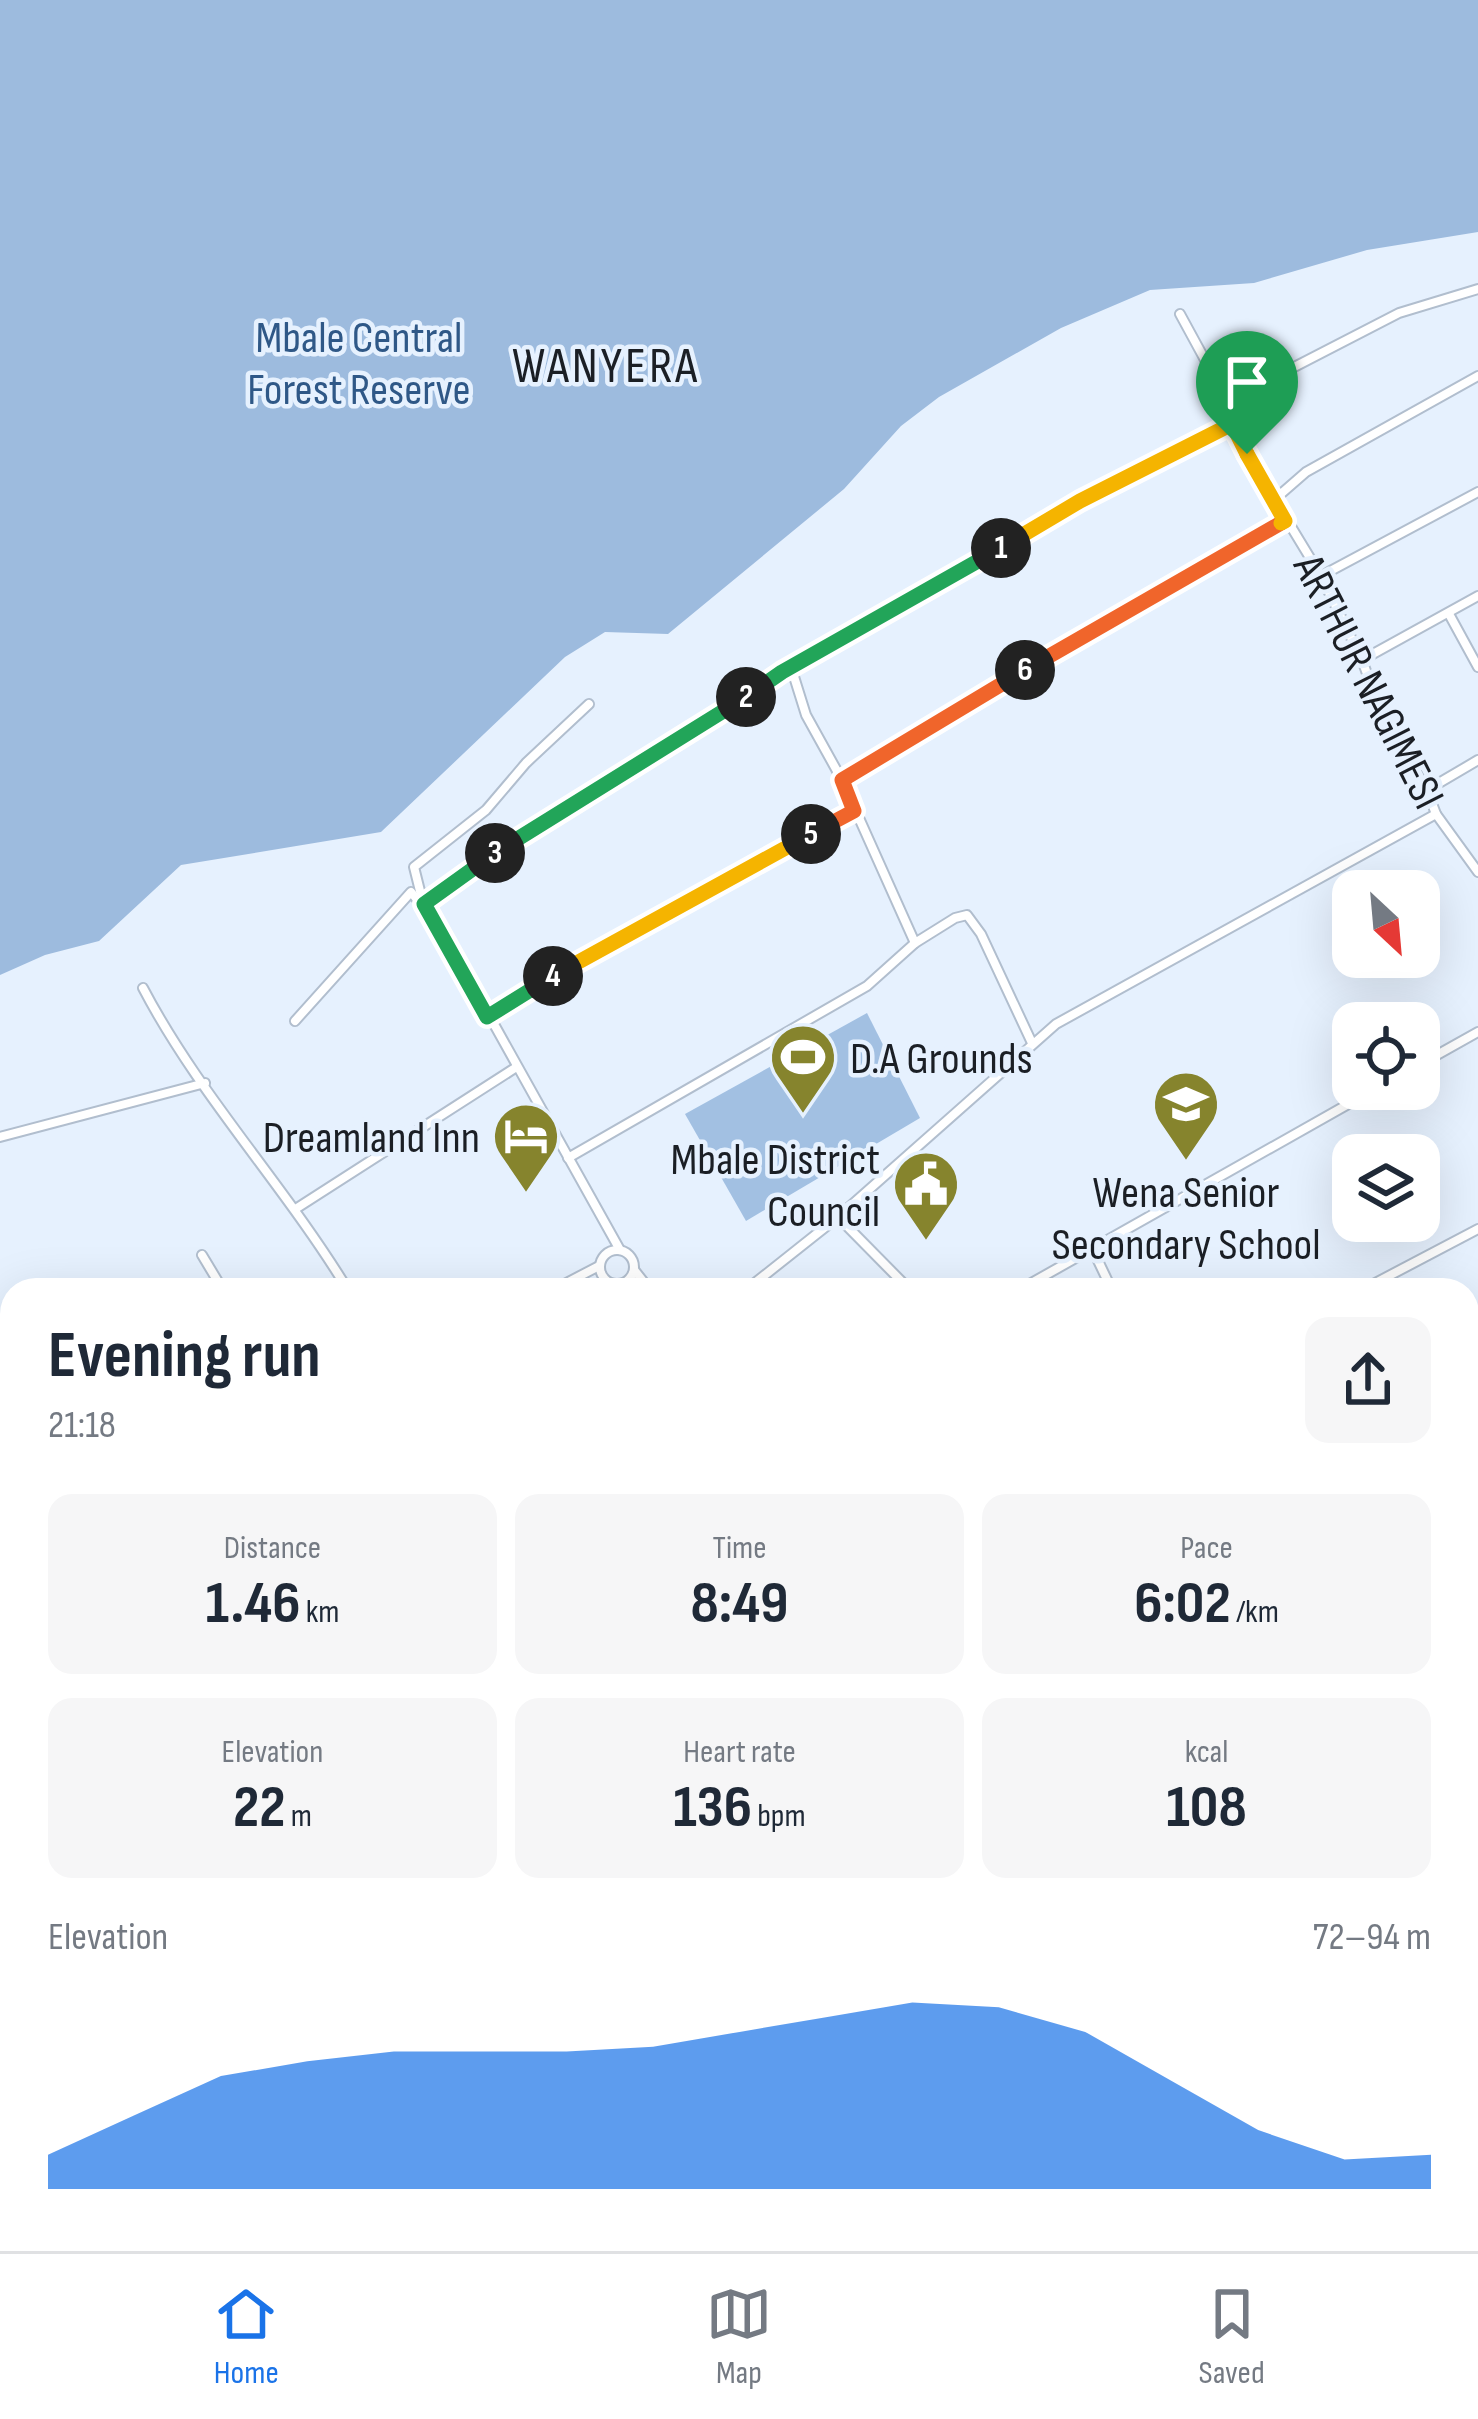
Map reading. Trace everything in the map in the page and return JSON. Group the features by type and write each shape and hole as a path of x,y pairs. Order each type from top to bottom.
{"street":[{"path":"1229,404 1400,313 1478,289"},
{"path":"424,904 476,865 701,728 791,667 1080,501 1232,424 1229,404 1180,314"},
{"path":"1275,499 1306,472 1478,376"},
{"name":"ARTHUR NAGIMESI","path":"1232,424 1321,576 1362,660 1384,720 1427,790 1436,814 1478,872"},
{"path":"1321,576 1478,492"},
{"path":"842,780 1285,521"},
{"path":"1362,660 1478,596"},
{"path":"1449,614 1478,667"},
{"path":"791,667 806,716 842,780 915,943"},
{"path":"589,704 526,763 486,810 414,867 424,904 515,1068 620,1250 634,1259 630,1278"},
{"path":"1427,790 1478,760"},
{"path":"487,1017 854,811"},
{"path":"761,1278 838,1217 1032,1043 1080,1008 1436,814"},
{"path":"295,1021 406,893 424,904"},
{"path":"568,1158 867,986 915,943 955,918 969,917 1032,1043"},
{"path":"143,988 166,1031 296,1208 340,1278"},
{"path":"1440,1053 1478,1032"},
{"path":"296,1208 515,1068"},
{"path":"0,1137 205,1083"},
{"path":"1040,1278 1338,1110"},
{"path":"838,1217 898,1278"},
{"path":"1385,1278 1478,1229"},
{"path":"1092,1248 1106,1278"},
{"path":"576,1278 600,1266 609,1252 620,1250"},
{"path":"202,1255 216,1278"},
{"path":"600,1266 605,1278"},
{"path":"634,1271 640,1278"}],"shaded area":[{"name":"D.A Grounds","path":"867,1013 920,1118 746,1221 685,1114"}],"green space":[{"name":"Mbale Central Forest Reserve","path":"0,0 1478,0 1478,232 1367,250 1254,283 1150,290 1061,328 939,397 901,426 844,489 668,634 605,632 565,657 381,832 181,865 99,941 45,955 0,975"}],"place":[{"name":"D.A Grounds","path":"803,1116"},
{"name":"Wena Senior Secondary School","path":"1186,1163"},
{"name":"Dreamland Inn","path":"526,1195"},
{"name":"Mbale District Council","path":"926,1243"}],"district":[{"name":"WANYERA","path":"606,364"}],"route":[{"path":"1232,424 1247,454 1285,521 842,780 854,811 487,1017 424,904 450,884 701,728 782,672 1080,501 1232,424"}]}
